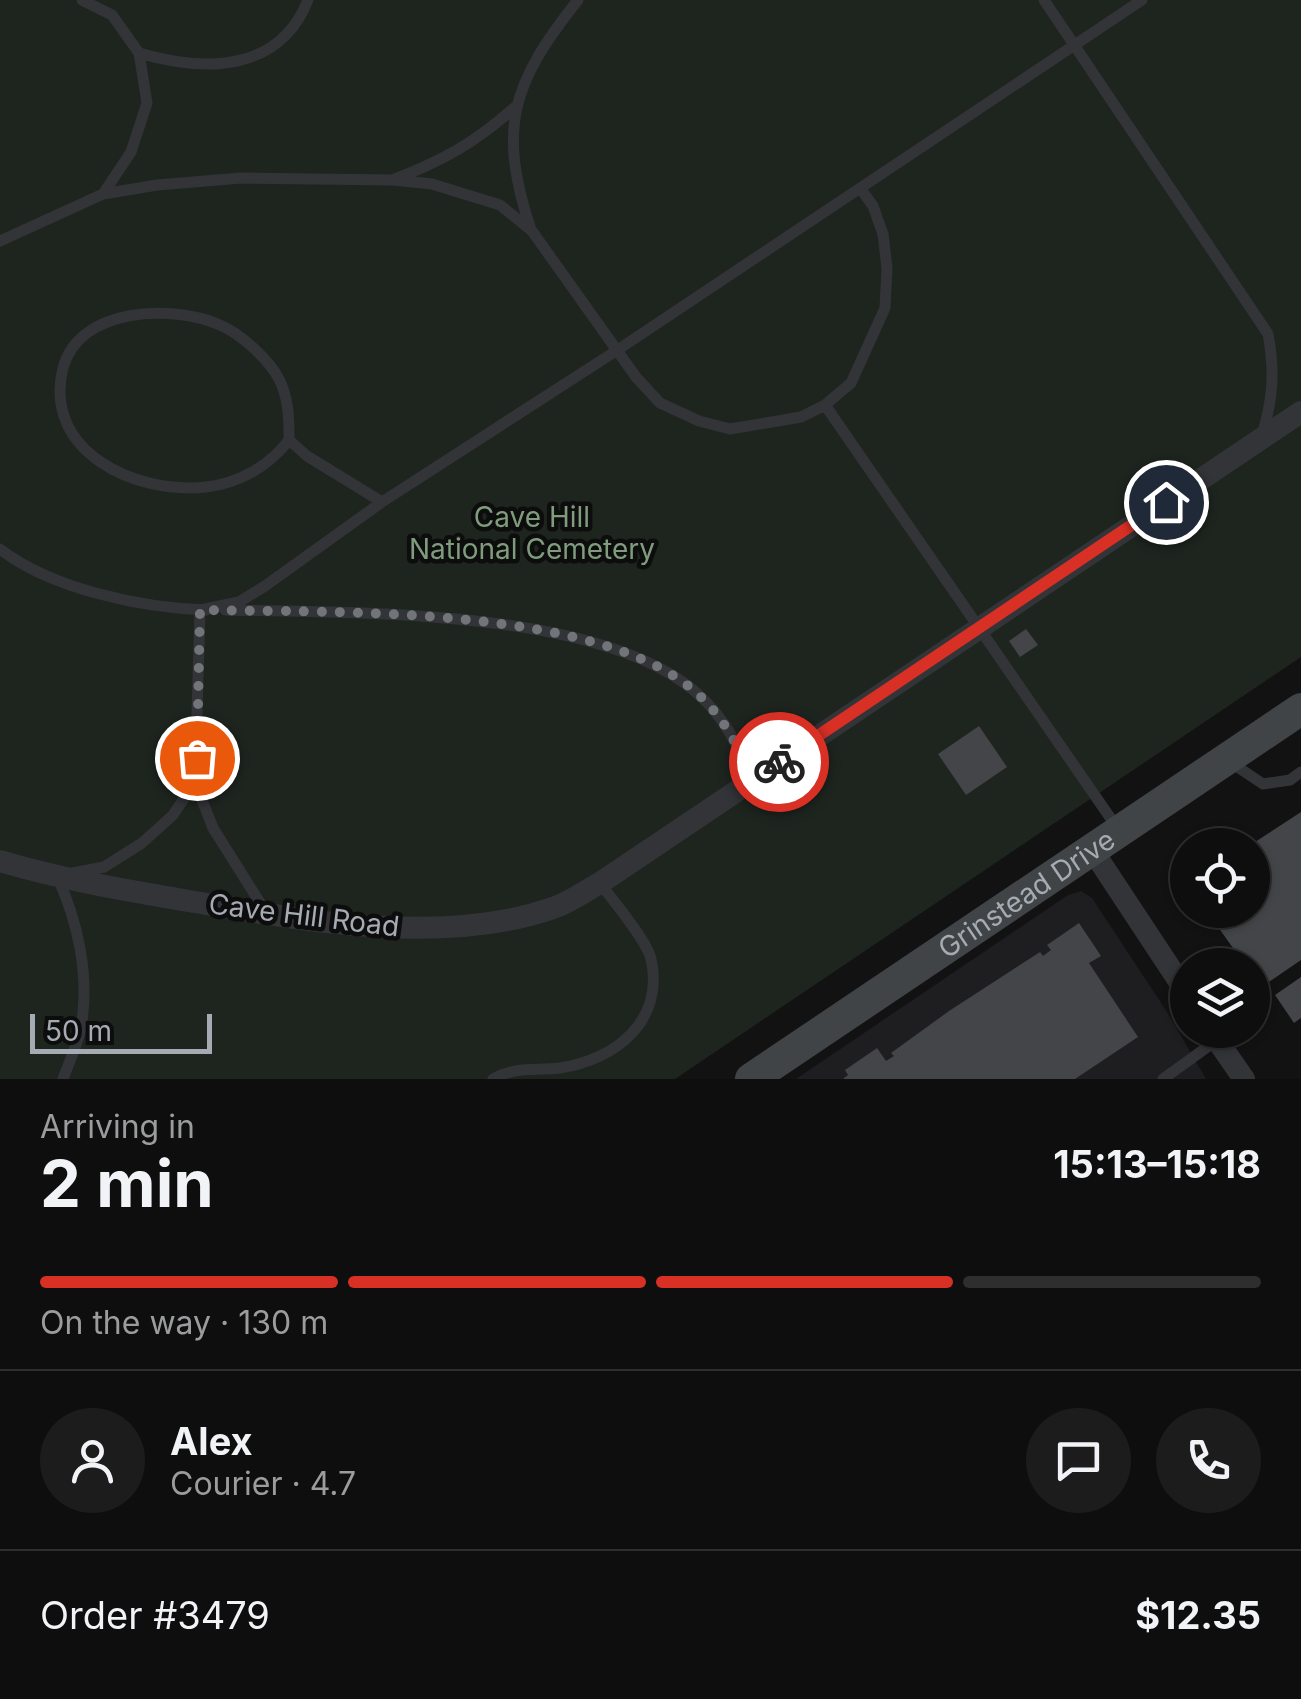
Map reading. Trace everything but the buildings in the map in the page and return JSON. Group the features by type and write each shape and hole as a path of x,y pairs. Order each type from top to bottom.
{"main road":[{"name":"Grinstead Drive","path":"768,1074 1301,709"}],"street":[{"name":"Cave Hill Road","path":"0,861 58,876 334,924 413,928 489,922 554,908 600,882 1301,412"},
{"path":"1093,851 1170,968"},
{"path":"1223,1048 1244,1079"}],"lane":[{"path":"82,0 112,15 139,53 147,103 131,152 104,194"},
{"path":"139,53 171,62 245,62 279,41 301,18 308,0"},
{"path":"532,232 516,184 515,107 534,63 578,0"},
{"path":"1044,0 1268,334 1275,371 1271,406 1261,439"},
{"path":"200,610 240,602 382,502 1142,0"},
{"path":"393,180 442,161 482,136 515,107"},
{"path":"0,241 104,194 157,185 241,178 432,184 500,205 532,232 636,377 660,403 730,430 801,417 825,405 852,383 885,308 887,268 883,234 873,206 860,188"},
{"path":"289,440 272,462 244,476 206,487 164,485 128,476 96,461 72,438 58,403 64,365 81,336 114,320 144,314 186,314 223,326 256,352 279,378 289,407 289,440 307,456 382,502"},
{"path":"825,405 1120,832"},
{"path":"0,549 61,581 145,604 200,610 414,614 575,638 641,660 700,696 734,735 753,780"},
{"path":"200,610 195,782 212,828 268,914"},
{"path":"1226,759 1263,784 1290,780 1301,772"},
{"path":"64,1079 81,1027 82,961 73,911 58,876 104,867 142,843 173,815 195,782"},
{"path":"493,1079 510,1069 559,1068 602,1058 634,1034 652,998 652,957 600,882"},
{"path":"1164,1079 1199,1048"}],"shaded area":[{"path":"1081,891 1092,898 1170,1017 1170,1048 1188,1048 1206,1079 796,1079 1068,895"}],"green space":[{"name":"Cave Hill National Cemetery","path":"0,0 1301,0 1301,657 675,1079 0,1079"}],"way so far":[{"path":"197,758 200,610 414,614 575,638 648,663 700,696 734,735 753,780 779,762"}],"route":[{"path":"779,762 1166,502"}]}
